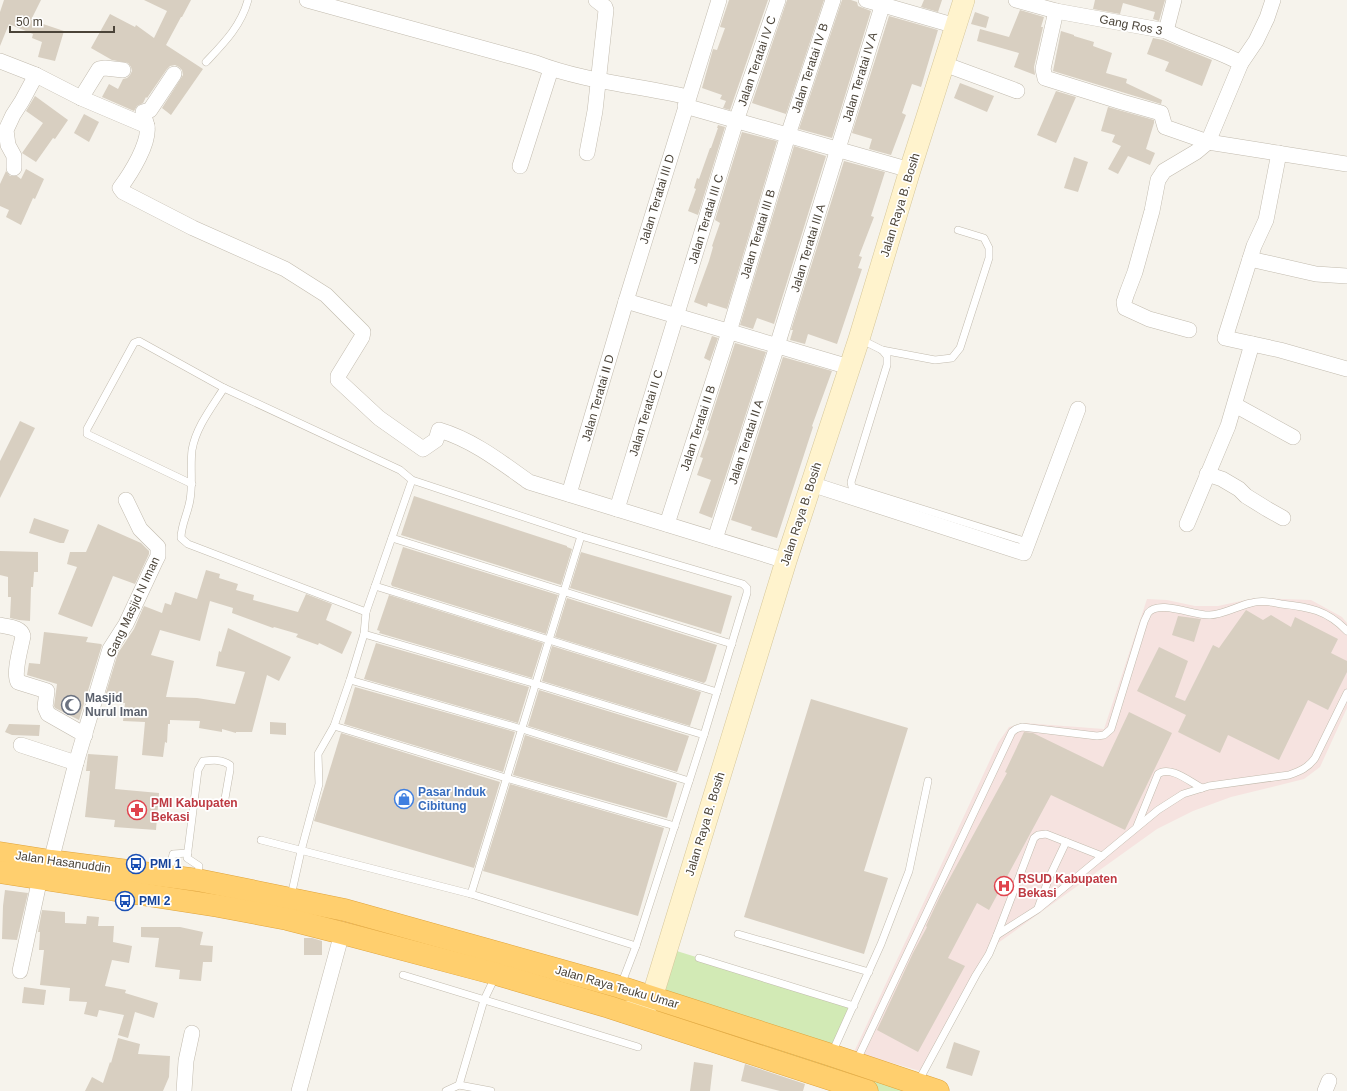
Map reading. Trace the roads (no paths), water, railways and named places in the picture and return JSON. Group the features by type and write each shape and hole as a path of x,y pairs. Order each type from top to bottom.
{"highway":[{"name":"Jalan Hasanuddin","path":"0,853 45,870 218,906 289,909"},
{"name":"Jalan Hasanuddin","path":"0,872 45,870 168,876 198,880 289,909"},
{"name":"Jalan Raya Teuku Umar","path":"289,909 342,933 496,974 624,1012 867,1091"},
{"name":"Jalan Raya Teuku Umar","path":"289,909 345,910 620,987 855,1062 916,1087 938,1091"}],"street":[{"path":"307,0 407,26 536,63 551,69 598,80 656,90 736,121 910,170"},
{"path":"587,153 598,80 606,10 605,7 596,0"},
{"name":"Jalan Teratai III D","path":"626,301 719,0"},
{"name":"Jalan Teratai IV C","path":"736,121 778,0"},
{"name":"Jalan Teratai IV B","path":"788,135 833,0"},
{"path":"866,0 884,3 956,26"},
{"name":"Jalan Raya B. Bosih","path":"652,997 786,561 859,339 910,170 964,0"},
{"name":"Gang Ros 3","path":"1016,0 1056,11 1166,31 1180,38 1228,55 1241,63"},
{"path":"1166,31 1174,0"},
{"path":"1189,330 1139,316 1125,308 1124,302 1135,272 1152,212 1158,180 1164,171 1196,152 1208,142 1241,63 1256,41 1267,18 1273,0"},
{"name":"Jalan Teratai IV A","path":"838,149 884,3"},
{"path":"1056,11 1043,69 1045,78 1161,113 1165,127 1208,142 1347,164"},
{"path":"0,61 36,75 81,98 147,126"},
{"path":"944,64 1017,91"},
{"path":"81,98 99,69 105,68 123,70"},
{"path":"520,166 551,69"},
{"path":"174,74 150,110 143,112 148,132 144,148 120,188 123,192 193,228 285,268 326,296 363,332 362,337 338,376 338,380 378,418 422,449 436,440 439,430 455,435 498,459 529,482 786,561"},
{"path":"14,168 14,156 8,144 6,130 36,75"},
{"name":"Jalan Teratai III C","path":"676,317 736,121"},
{"name":"Jalan Teratai III B","path":"729,332 788,135"},
{"name":"Jalan Teratai III A","path":"777,346 838,149"},
{"path":"1279,153 1266,220 1254,246 1226,338 1280,350 1347,369"},
{"path":"1250,259 1316,274 1347,276"},
{"path":"626,301 849,367"},
{"name":"Jalan Teratai II D","path":"569,494 626,301"},
{"name":"Jalan Teratai II C","path":"617,509 676,317"},
{"name":"Jalan Teratai II B","path":"667,524 729,332"},
{"path":"1187,524 1228,426 1252,344"},
{"name":"Jalan Teratai II A","path":"715,539 777,346"},
{"path":"1235,405 1293,437"},
{"path":"811,484 1024,553 1078,409"},
{"path":"1207,474 1222,479 1267,510 1283,518"},
{"name":"Gang Masjid N Iman","path":"20,971 45,870 110,649 126,624 158,556 158,547 140,529 126,500"},
{"path":"0,625 20,630 23,636 16,670 16,680 18,682 47,691 45,707 48,714 85,735"},
{"path":"21,745 76,763"},
{"path":"299,1091 342,933"},
{"path":"624,1012 635,1010 646,1005 651,1001 652,997"},
{"path":"184,1091 186,1061 192,1034"}],"lane":[{"path":"206,62 231,35 238,24 248,0"},
{"path":"859,339 882,350 935,360 952,358 960,348 989,258 989,248 984,238 958,230"},
{"path":"192,484 89,436 88,434 87,429 134,343 139,341 224,388 400,470 412,480 581,536 743,584 747,588 747,593 718,692 636,946 620,987"},
{"path":"882,350 887,356 887,364 851,482 852,487 1021,540"},
{"path":"224,388 203,421 192,449 192,484 190,501 181,531 181,538 188,544 366,612"},
{"path":"289,909 301,850 319,784 318,754 334,726 350,680 364,634 366,612 412,480"},
{"path":"471,894 581,536"},
{"path":"392,538 732,644"},
{"path":"375,586 718,692"},
{"path":"855,1062 1012,732 1022,727 1097,736 1108,734 1111,729 1144,622 1149,613 1155,609 1163,607 1172,608 1181,611 1209,615 1225,613 1251,603 1264,602 1307,607 1320,611 1332,617 1347,631"},
{"path":"364,634 704,735"},
{"path":"350,680 522,729 689,781"},
{"path":"997,935 1038,909 1136,828 1183,794 1202,788 1289,775 1300,772 1309,766 1315,758 1347,693"},
{"path":"334,726 506,778 675,826"},
{"path":"198,880 199,866 187,858 198,770 203,762 216,760 230,765 224,804"},
{"path":"1136,828 1158,774 1162,771 1174,773 1202,788"},
{"path":"832,1055 882,944 909,871 928,781"},
{"path":"916,1087 976,975 989,954 1034,838 1041,834 1046,834 1102,856"},
{"path":"261,840 471,894 636,946"},
{"path":"1038,909 1049,878 1066,842"},
{"path":"168,876 173,854 188,853"},
{"path":"738,934 869,972"},
{"path":"699,958 854,1006"},
{"path":"459,1085 484,1000 496,974"},
{"path":"403,975 638,1047"},
{"path":"446,1091 459,1085 490,1091"}],"place":[{"name":"Masjid Nurul Iman","path":"71,705"},
{"name":"Pasar Induk Cibitung","path":"404,799"},
{"name":"PMI Kabupaten Bekasi","path":"137,810"},
{"name":"PMI 1","path":"136,864"},
{"name":"RSUD Kabupaten Bekasi","path":"1004,886"},
{"name":"PMI 2","path":"125,901"}]}
